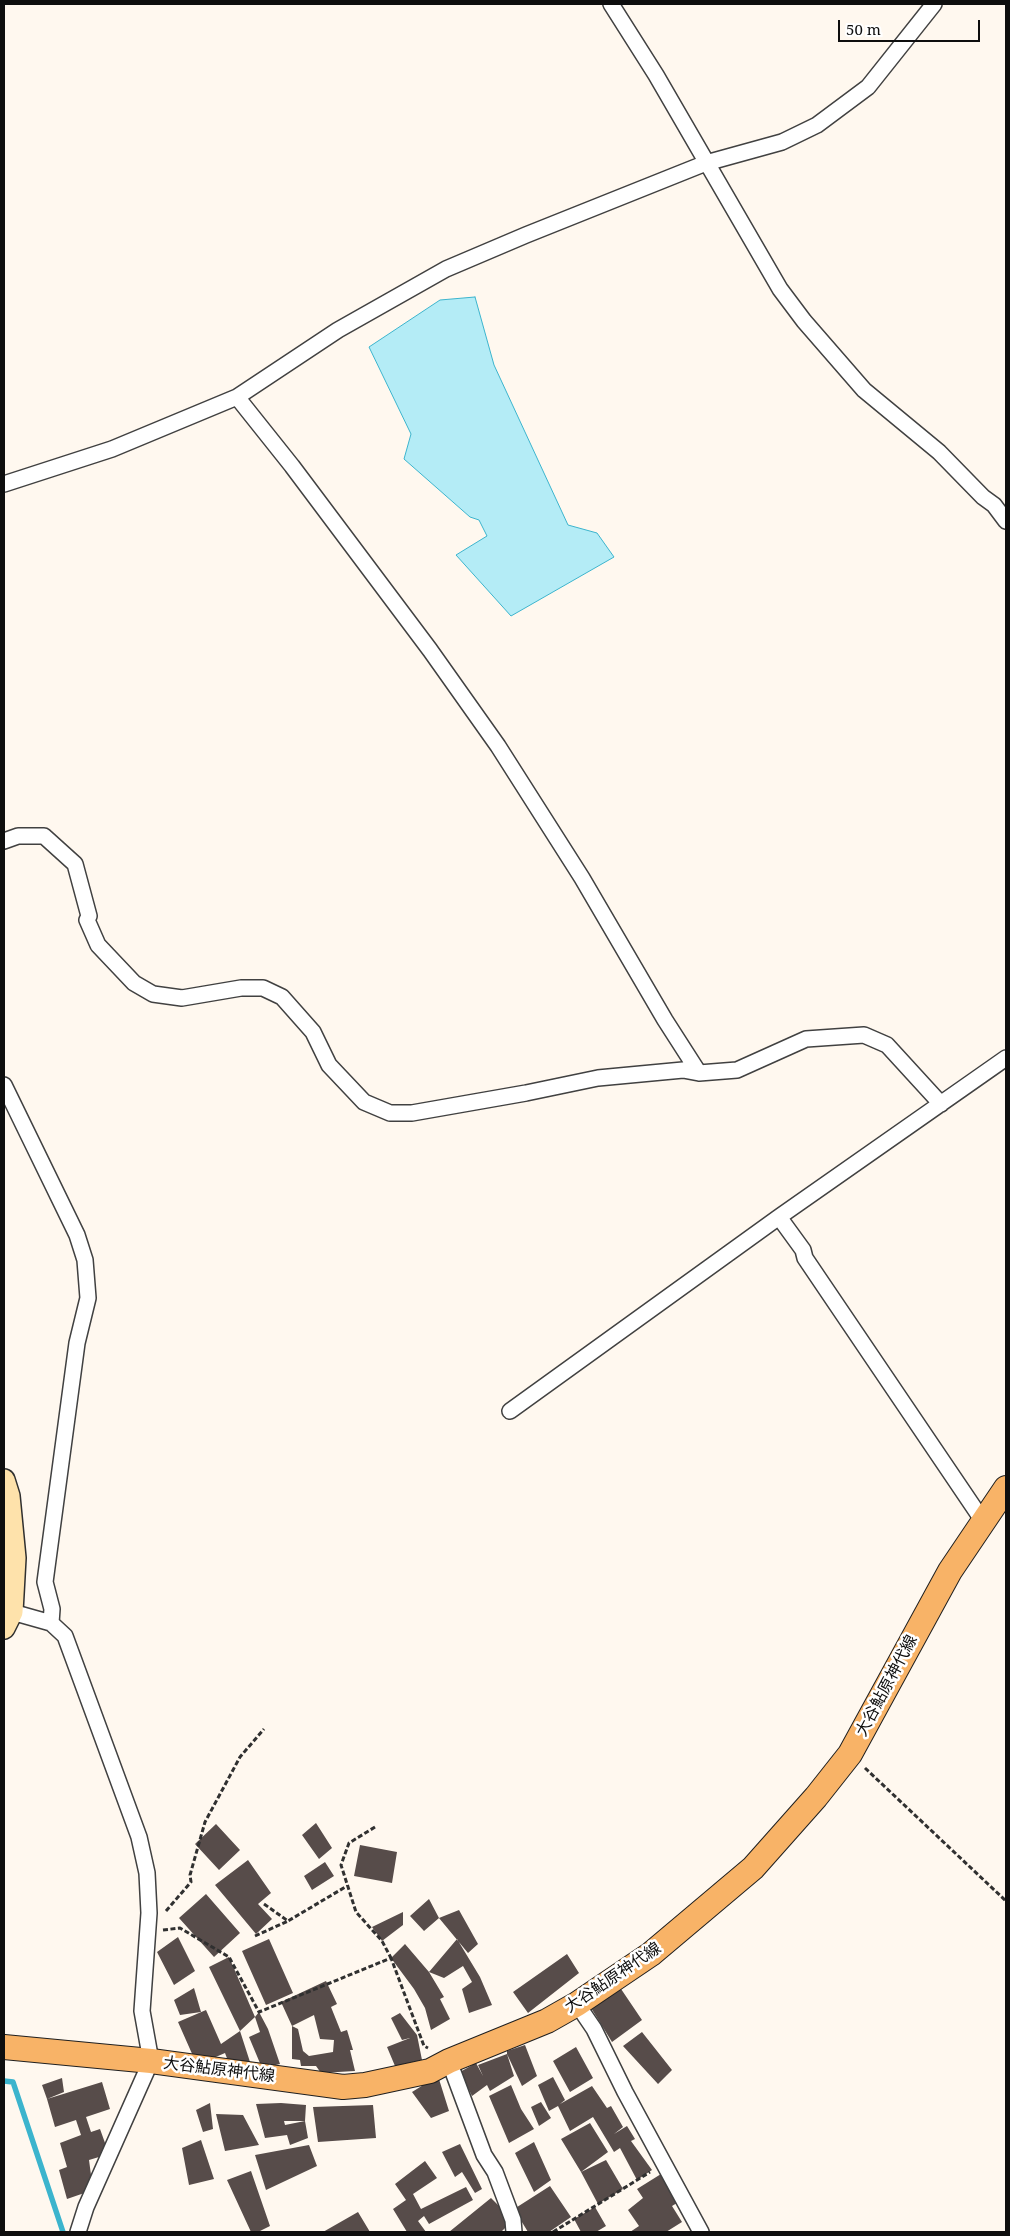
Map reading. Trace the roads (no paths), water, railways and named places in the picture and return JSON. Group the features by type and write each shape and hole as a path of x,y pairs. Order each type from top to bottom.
{"main road":[{"name":"大谷鮎原神代線","path":"4,2048 151,2061 343,2087 365,2085 430,2071 449,2061 547,2021 577,2004 651,1954 753,1868 850,1754 950,1571 1006,1488"}],"street":[{"path":"611,4 656,75 780,289 804,321 864,390 939,452 982,497 994,505 1006,521"},
{"path":"4,484 112,449 237,397 338,330 446,270 526,235 706,163 782,142 817,125 868,87 934,4"},
{"path":"237,397 292,466 430,650 498,746 502,757 582,878 665,1020 699,1073"},
{"path":"4,841 18,836 44,836 75,864 89,916 88,920 98,946 134,983 153,994 182,998 242,988 263,988 282,997 313,1032 329,1065 364,1102 390,1113 412,1113 598,1078 683,1070 699,1073 737,1070 806,1039 864,1035 887,1046 941,1104"},
{"path":"510,1411 779,1217 1006,1058"},
{"path":"4,1084 77,1235 85,1260 88,1298 77,1343 45,1582 52,1609 51,1623"},
{"path":"779,1217 803,1250 805,1258 983,1522"},
{"path":"4,1480 10,1496 16,1558 8,1620 51,1623 65,1636 139,1836 147,1873 148,1932 142,2011 151,2061 86,2207 78,2232"},
{"path":"577,2004 594,2029 701,2232"},
{"path":"449,2061 484,2156 494,2172 510,2212 514,2232"}],"water":[{"path":"475,297 494,365 568,525 597,533 614,557 511,616 456,555 487,536 479,520 470,517 404,459 411,434 369,347 440,300"}],"waterway":[{"path":"4,2081 13,2082 63,2232"}]}
